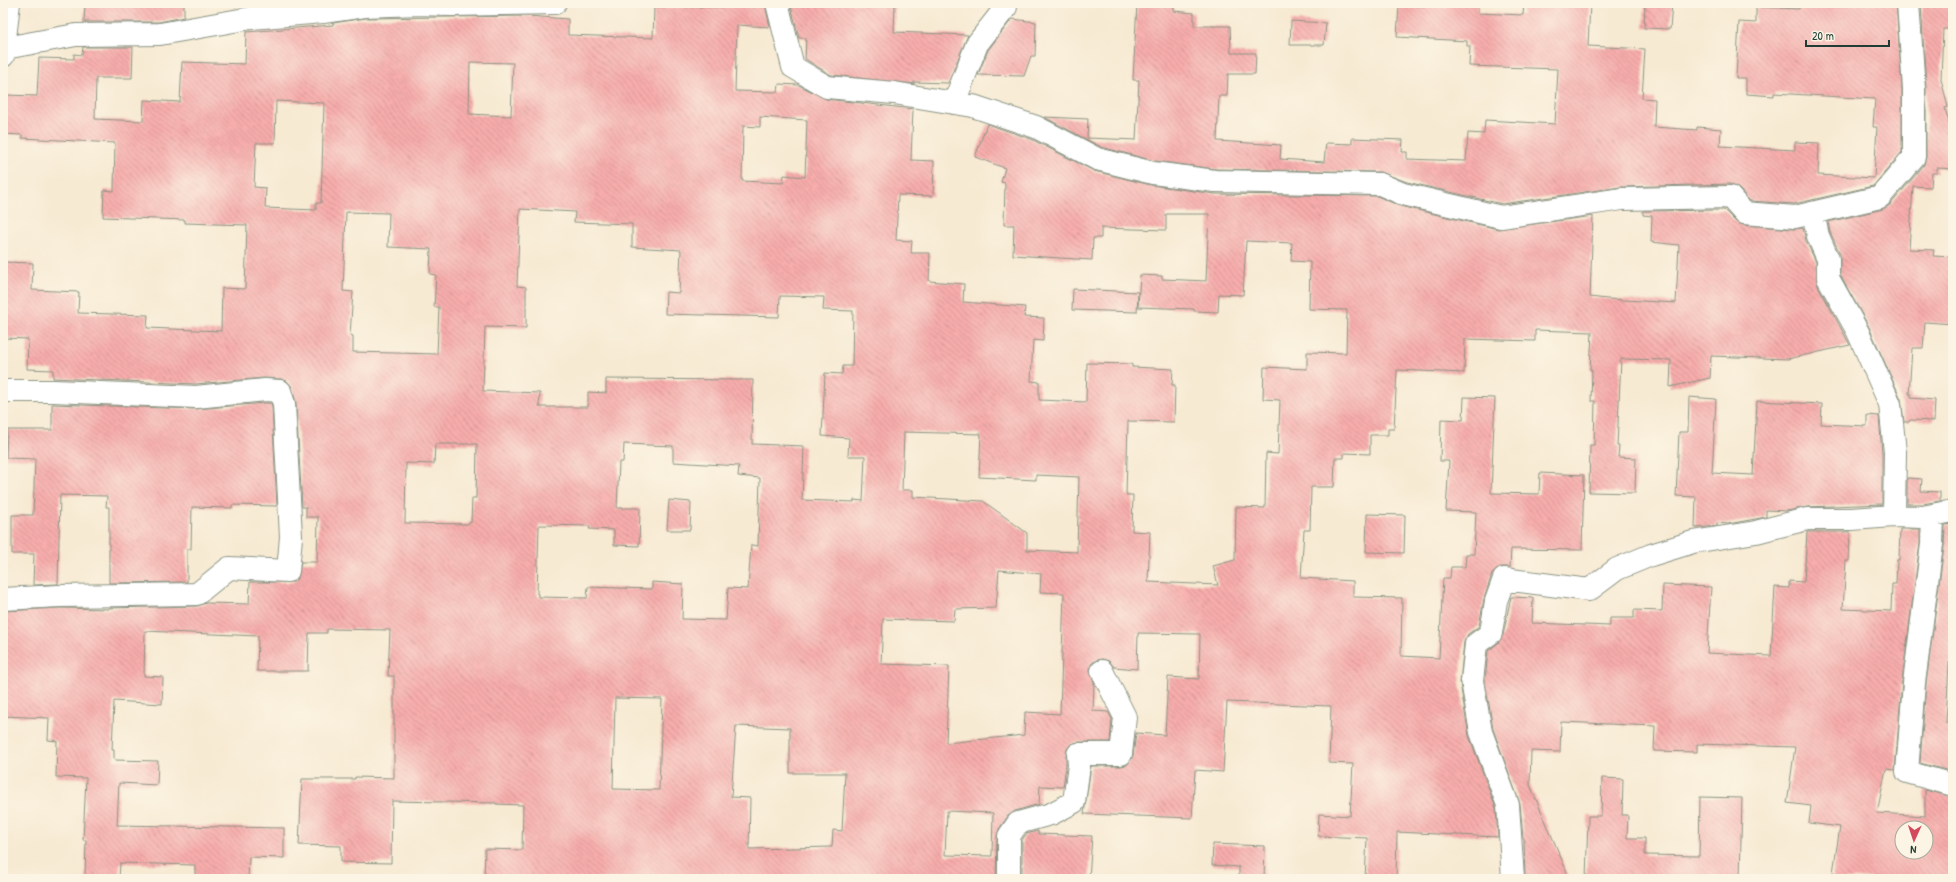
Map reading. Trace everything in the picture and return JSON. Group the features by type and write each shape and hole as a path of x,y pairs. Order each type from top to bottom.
{"street":[{"path":"9,3 4,52 76,35 160,34 252,18 323,12 365,6 555,3"},
{"path":"777,3 793,67 827,87 894,93 973,106 1036,127 1097,159 1153,173 1215,181 1380,184 1404,194 1501,217 1622,199 1730,197 1744,213 1795,217 1880,197 1914,157 1914,89 1908,3"},
{"path":"954,103 977,44 1006,7 1006,3"},
{"path":"1813,213 1818,236 1828,259 1828,278 1858,332 1890,404 1895,452 1894,516"},
{"path":"3,391 53,391 196,397 265,390 280,391 284,404 291,537 288,571 229,568 197,594 3,598"},
{"path":"1513,879 1508,804 1481,732 1472,681 1476,644 1491,633 1496,601 1504,579 1589,590 1617,569 1651,555 1693,542 1756,532 1807,519 1851,519 1894,516 1923,517 1943,513"},
{"path":"1943,513 1932,544 1914,683 1907,772 1953,785"},
{"path":"1009,879 1009,836 1018,823 1051,814 1074,802 1079,765 1078,754 1121,754 1125,717 1102,671"}],"building":[{"path":"85,3 184,3 184,17 159,22 84,22"},
{"path":"730,3 765,4 770,27 737,25 735,91 778,92 779,84 799,85 826,99 913,109 911,160 934,161 933,196 898,195 896,240 912,241 911,253 930,253 929,281 964,284 963,302 1025,307 1024,317 1044,318 1043,341 1033,340 1031,381 1039,382 1039,400 1086,402 1087,363 1132,364 1132,367 1173,369 1172,385 1175,385 1174,422 1128,421 1126,495 1133,495 1132,531 1150,532 1148,582 1218,585 1213,566 1235,560 1236,507 1265,508 1266,453 1278,454 1280,400 1263,399 1264,367 1307,369 1307,352 1346,353 1347,310 1309,309 1310,262 1291,261 1292,243 1246,241 1243,295 1219,294 1218,312 1194,311 1194,309 1138,307 1140,275 1162,276 1162,279 1206,281 1209,214 1166,214 1166,230 1101,228 1101,238 1093,238 1092,260 1013,255 1014,225 1004,225 1005,183 1001,182 1005,168 975,157 987,124 1031,139 1094,171 1151,185 1215,194 1377,196 1400,206 1498,229 1593,216 1590,297 1676,303 1679,245 1651,242 1652,216 1643,215 1643,211 1724,210 1735,221 1743,225 1794,229 1803,228 1806,241 1816,262 1817,284 1850,345 1788,359 1711,356 1710,378 1670,387 1671,360 1621,359 1617,446 1619,446 1618,457 1636,458 1635,493 1589,492 1590,445 1594,445 1595,401 1591,401 1592,370 1590,370 1592,332 1535,330 1535,341 1465,339 1464,373 1397,370 1394,429 1388,429 1388,435 1370,435 1370,454 1344,453 1344,458 1335,458 1334,487 1311,487 1310,530 1304,530 1301,578 1353,581 1353,597 1402,598 1401,656 1439,658 1443,578 1450,578 1451,567 1465,567 1466,554 1474,554 1476,512 1446,511 1449,461 1440,461 1441,419 1463,420 1464,397 1495,398 1491,493 1539,494 1540,473 1584,475 1582,550 1511,549 1510,567 1500,567 1492,574 1484,599 1479,626 1468,634 1464,642 1460,683 1469,736 1496,808 1498,837 1397,832 1396,879 1365,879 1367,838 1318,836 1319,814 1350,816 1353,764 1329,763 1331,706 1227,702 1223,772 1195,770 1192,818 1084,814 1091,766 1127,765 1133,756 1136,733 1165,735 1168,677 1199,679 1200,634 1138,633 1137,669 1114,667 1109,661 1102,659 1096,660 1091,664 1090,670 1094,683 1093,711 1108,712 1112,719 1110,742 1078,742 1071,744 1067,749 1063,787 1040,786 1039,804 1015,811 1008,816 999,829 997,836 996,879 484,879 485,849 522,850 523,805 496,803 392,801 391,863 341,862 341,846 299,845 302,779 355,779 355,777 394,778 394,676 388,676 390,630 327,629 327,633 309,633 308,671 257,671 258,636 145,631 144,676 163,677 162,704 114,701 112,750 114,750 114,760 158,761 157,785 119,783 117,825 284,828 284,858 249,857 248,879 195,879 195,865 120,863 119,879 85,879 86,840 83,840 86,778 56,777 57,741 48,740 49,718 3,716 3,611 59,608 108,609 197,606 206,603 249,604 250,582 293,582 298,578 301,562 317,562 318,517 306,517 306,507 302,507 296,403 292,387 287,381 281,379 264,378 196,384 53,378 53,370 27,369 28,339 3,338 3,262 33,263 32,290 79,292 78,313 148,315 147,328 221,331 222,288 245,289 247,225 185,223 185,220 103,217 104,190 114,191 115,143 22,138 22,135 3,134 4,95 37,96 39,58 74,59 74,54 82,55 83,47 133,47 132,78 96,78 95,119 143,121 144,100 180,102 182,62 245,64 246,32 333,25 333,23 366,18 528,16 568,19 568,35 653,38 654,7 730,7","holes":["470,62 513,63 511,116 469,114","276,101 324,103 321,203 316,203 316,210 265,208 266,188 254,187 256,143 275,143","760,117 807,120 805,177 784,175 783,183 742,181 743,126 760,127","520,209 575,212 574,222 632,224 632,247 681,250 679,293 666,292 665,314 779,317 780,296 824,297 823,310 853,311 852,366 843,366 842,374 825,373 822,436 849,438 848,456 865,456 863,501 802,500 804,446 752,444 753,380 606,379 606,393 588,392 588,407 539,407 540,393 483,391 485,327 526,328 526,287 517,286","346,212 389,213 388,247 431,249 430,274 436,275 434,307 439,307 437,354 353,352 353,336 350,335 353,292 343,291","904,432 981,434 979,477 1036,480 1036,475 1079,477 1077,552 1027,550 1027,533 983,501 913,497 913,490 902,490","435,444 477,444 476,498 472,498 471,523 405,523 406,463 434,464","624,444 673,446 673,462 739,466 738,476 760,478 758,546 751,545 748,589 728,588 726,620 682,619 683,584 652,582 652,589 588,587 587,598 538,597 539,525 590,526 589,529 614,530 614,545 639,546 640,508 617,508 619,462 623,462","999,570 1041,574 1040,592 1064,593 1060,714 1025,712 1024,735 946,743 949,666 881,664 883,619 954,621 955,609 996,608","615,698 662,699 659,790 613,789","736,726 790,728 790,773 845,773 842,831 833,830 832,847 749,849 750,798 731,797","947,811 993,813 992,856 945,855"]},
{"path":"793,3 895,3 894,32 968,35 948,83 914,82 914,84 831,75 805,59 806,38 799,38 791,6 793,6"},
{"path":"1137,3 1174,4 1174,11 1194,13 1194,26 1230,26 1231,53 1256,53 1255,74 1228,74 1227,96 1219,96 1217,141 1281,145 1280,159 1324,162 1326,143 1352,144 1352,138 1403,140 1402,152 1407,152 1407,159 1466,161 1468,133 1484,134 1485,120 1555,124 1558,69 1469,66 1470,46 1467,46 1467,41 1397,37 1399,5 1447,7 1447,3 1478,3 1478,13 1523,15 1524,3 1590,3 1588,46 1645,49 1642,98 1655,99 1654,127 1697,130 1697,127 1721,129 1720,146 1795,150 1795,142 1819,143 1818,175 1874,178 1877,127 1873,127 1875,99 1774,93 1774,96 1746,94 1746,78 1736,78 1739,22 1756,23 1756,7 1799,9 1799,3 1896,3 1902,89 1902,152 1873,186 1794,204 1750,201 1739,189 1730,184 1620,187 1502,204 1407,182 1380,172 1216,169 1155,161 1101,147 1044,117 1088,119 1087,138 1136,140 1139,80 1133,80"},
{"path":"1645,3 1672,3 1670,29 1644,28"},
{"path":"1921,3 1953,3 1953,29 1943,29 1941,79 1948,107 1945,108 1953,137 1953,169 1937,168 1937,173 1932,173 1931,187 1913,186 1909,249 1934,250 1933,256 1953,257 1953,324 1925,322 1923,348 1912,348 1909,394 1911,394 1911,398 1935,400 1934,421 1910,420 1909,422 1904,422 1901,399 1869,327 1840,275 1840,254 1830,232 1828,222 1883,209 1890,205 1924,165 1926,157 1926,89"},
{"path":"1012,19 1036,22 1035,56 1031,56 1024,76 978,75 988,50"},
{"path":"1291,21 1326,23 1324,45 1290,45"},
{"path":"1073,289 1138,292 1137,312 1072,310"},
{"path":"1689,397 1716,399 1712,473 1753,475 1757,401 1822,404 1821,424 1867,426 1867,415 1879,416 1882,453 1882,504 1807,507 1787,511 1766,510 1766,517 1728,524 1717,523 1717,526 1695,528 1696,497 1676,496 1679,432 1688,432"},
{"path":"271,403 272,406 277,506 232,505 232,508 192,507 191,549 187,549 187,582 109,583 109,507 106,507 107,496 60,495 58,584 33,585 34,554 12,554 12,515 33,515 35,459 6,458 7,430 52,430 52,404 196,409"},
{"path":"1907,478 1922,479 1921,491 1940,492 1940,501 1922,504 1907,504"},
{"path":"669,500 691,502 690,530 667,530"},
{"path":"1367,514 1405,515 1404,553 1366,552"},
{"path":"1953,524 1953,663 1949,662 1946,723 1953,724 1953,772 1920,763 1926,684 1944,546 1945,525"},
{"path":"1900,529 1920,529 1920,543 1902,681 1895,770 1886,769 1877,813 1925,816 1925,790 1953,797 1953,879 1832,879 1840,827 1809,823 1811,806 1787,803 1795,747 1697,744 1697,752 1654,751 1655,726 1561,722 1560,752 1531,751 1530,785 1570,879 1525,879 1524,838 1520,804 1493,729 1485,681 1488,651 1498,643 1503,635 1511,597 1533,598 1532,623 1610,626 1610,618 1634,618 1634,610 1662,611 1663,585 1711,587 1707,653 1771,656 1775,587 1789,588 1789,581 1804,582 1807,532 1850,532 1849,561 1846,561 1843,609 1891,611 1892,584 1896,584 1897,560 1899,560"},
{"path":"1602,778 1623,779 1622,815 1628,815 1627,838 1645,838 1645,855 1699,856 1700,797 1742,798 1740,879 1586,879 1588,816 1601,816"},
{"path":"1038,831 1038,834 1092,836 1089,879 1022,879 1022,840 1026,834"},
{"path":"1213,844 1265,846 1264,879 1239,879 1239,867 1212,865"}]}
